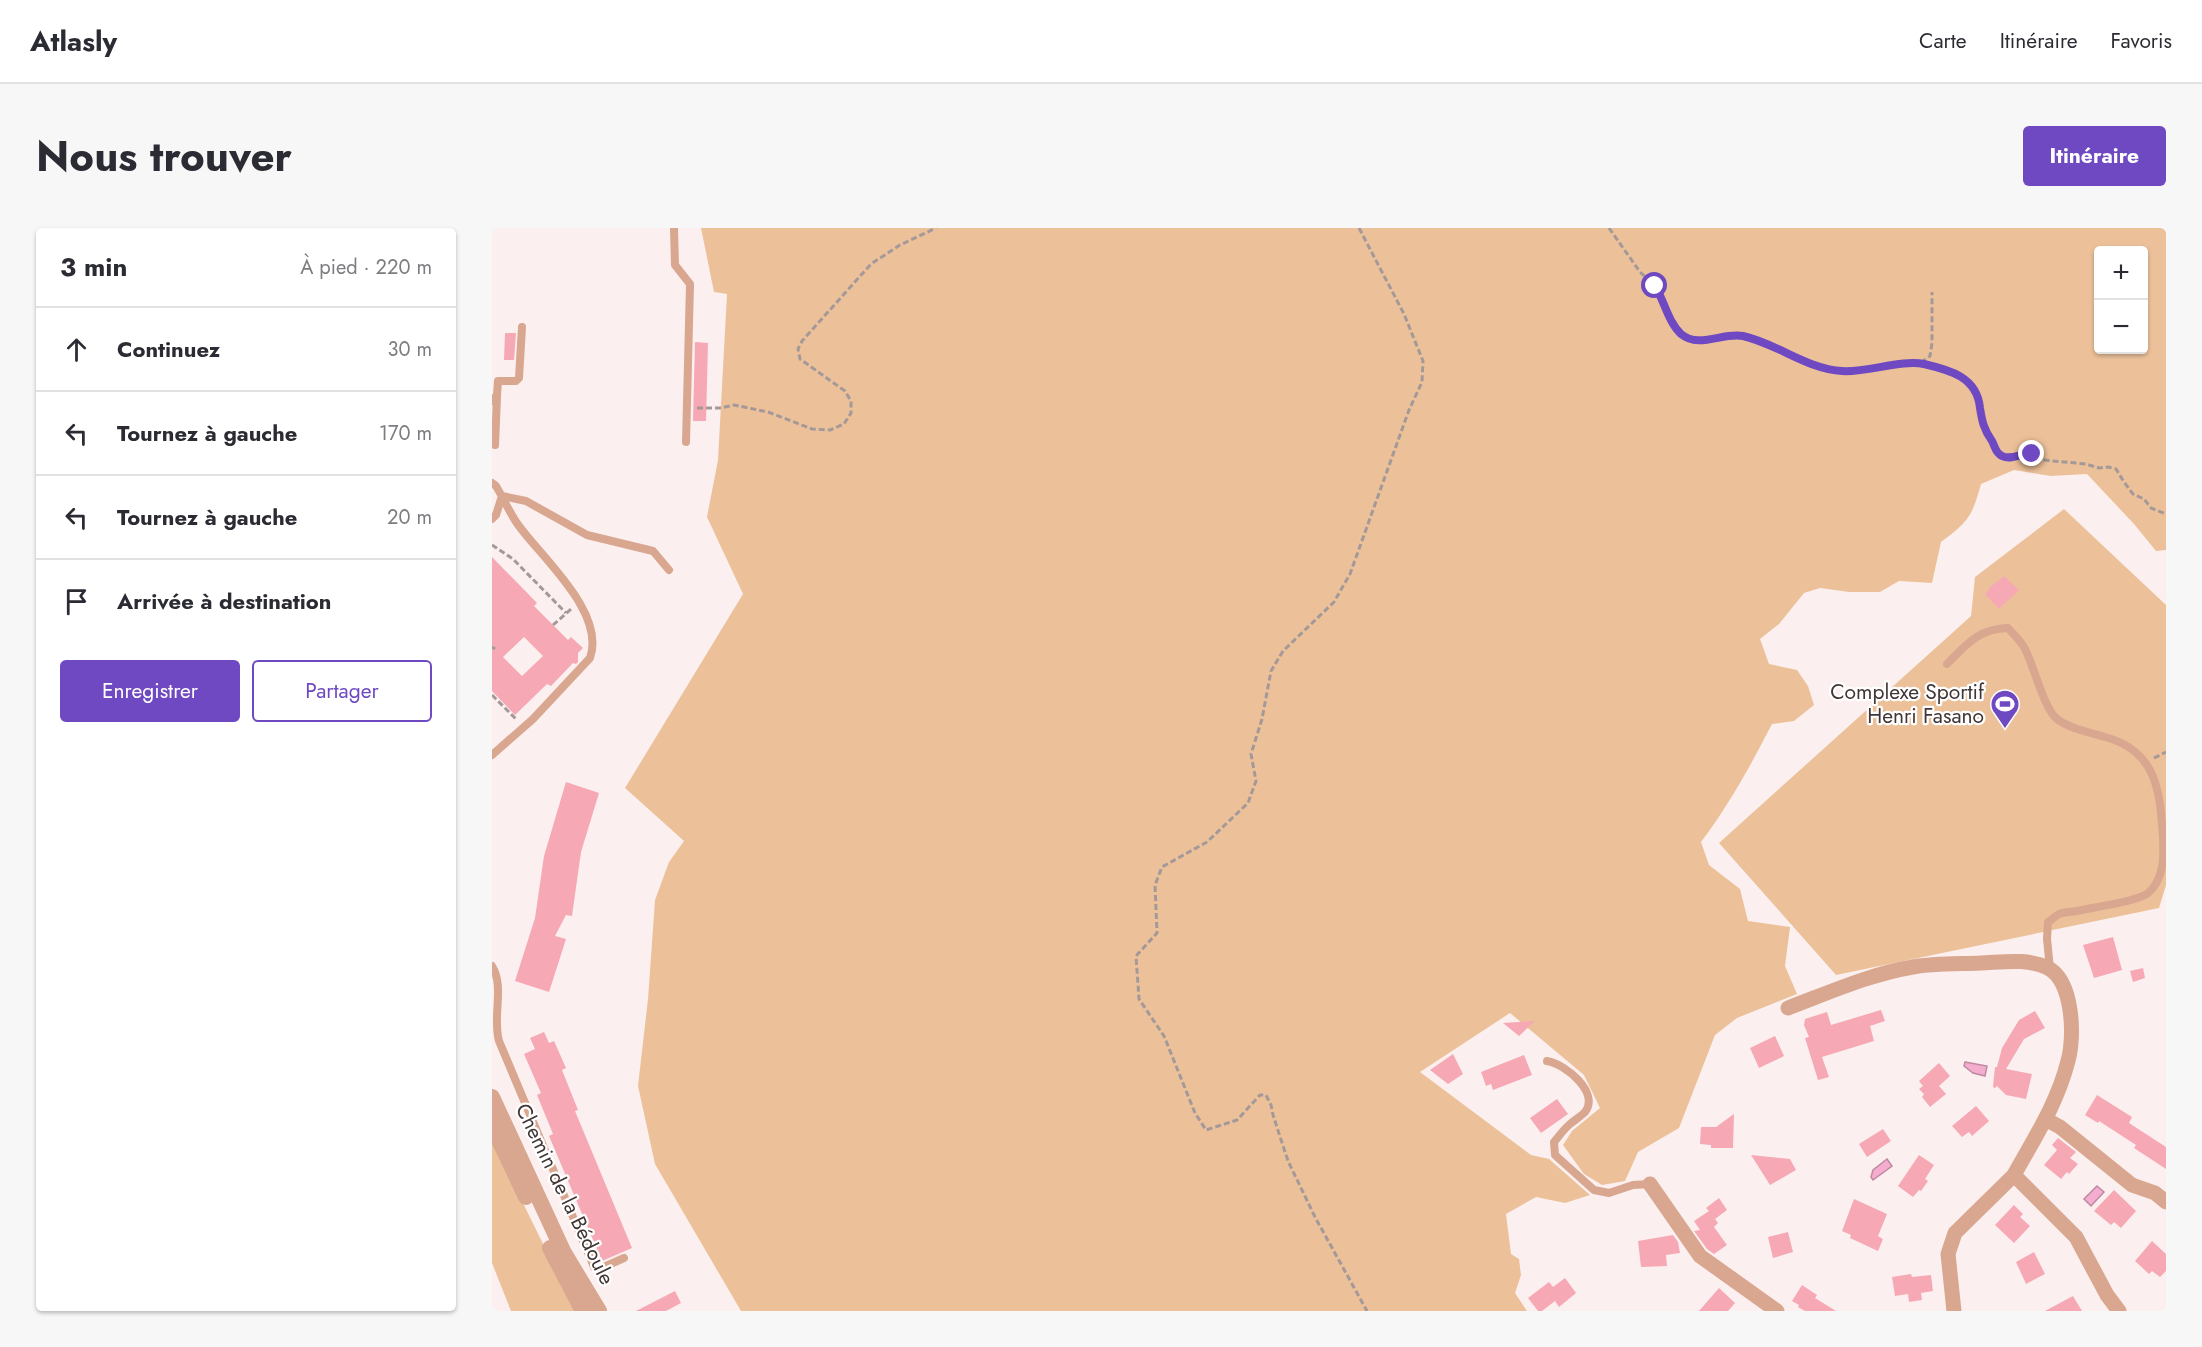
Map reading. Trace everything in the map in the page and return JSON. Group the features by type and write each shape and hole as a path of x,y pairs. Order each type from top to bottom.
{"street":[{"path":"1788,1008 1849,985 1913,967 2023,960 2049,969 2065,985 2071,1026 2069,1058 2047,1120 2014,1175 1955,1233 1948,1254 1954,1311"},
{"name":"Chemin de la Bédoule","path":"492,1097 564,1253 599,1311"},
{"path":"2047,1120 2060,1127 2132,1185 2155,1193 2166,1202"},
{"name":"Chemin de la Bédoule","path":"492,1125 555,1259 584,1311"},
{"path":"2014,1175 2076,1238 2119,1311"},
{"path":"1650,1184 1700,1256 1777,1311"}],"lane":[{"path":"674,228 675,265 690,284 686,442"},
{"path":"495,444 495,398 498,381 516,381 519,378 522,327"},
{"path":"492,483 496,486 518,525 564,578 579,601 594,646 590,658 533,718 492,755"},
{"path":"492,519 496,515 502,496"},
{"path":"502,496 526,501 587,535 653,551 669,570"},
{"path":"1947,664 1973,638 1991,628 2008,628 2024,647 2046,702 2056,719 2075,728 2114,739 2137,751 2155,778 2161,799 2163,841 2163,862 2158,880 2148,894 2060,914 2048,922 2049,969"},
{"path":"492,966 498,978 496,1017 499,1041 594,1267 597,1269 624,1258"},
{"path":"1547,1061 1558,1062 1572,1071 1581,1082 1588,1103 1586,1111 1567,1126 1554,1142 1554,1155 1594,1190 1609,1193 1633,1185 1650,1184"}],"path":[{"path":"687,407 721,408 734,405 768,412 813,429 830,430 844,424 851,414 851,401 845,391 800,359 798,349 802,341 871,264 900,245 936,228"},
{"path":"1359,228 1404,314 1423,362 1422,382 1409,410 1350,574 1334,602 1283,651 1271,670 1262,719 1251,754 1256,781 1248,803 1207,842 1162,867 1155,885 1158,933 1136,956 1139,999 1164,1036 1195,1113 1206,1130 1238,1120 1260,1095 1266,1095 1288,1161 1315,1217 1367,1311"},
{"path":"1609,228 1640,272 1655,286 1672,321 1681,333 1690,339 1743,336 1820,368 1844,372 1920,363 1950,370 1967,380 1976,392 1987,438 2001,456 2011,458 2024,453 2043,460 2116,469 2133,494 2144,499 2151,508 2166,514"},
{"path":"1920,363 1930,356 1932,292"},
{"path":"492,545 513,560 566,614"},
{"path":"553,625 579,601"},
{"path":"492,695 518,720 523,715"}],"shaded area":[{"path":"701,228 2166,228 2166,550 2156,551 2087,474 2051,476 2014,470 1981,484 1968,518 1941,542 1932,583 1899,581 1880,592 1849,592 1820,588 1804,593 1779,624 1760,639 1769,664 1797,670 1808,686 1814,705 1794,721 1772,724 1739,785 1701,842 1709,865 1740,889 1748,921 1790,927 1785,966 1797,994 1737,1018 1715,1035 1679,1128 1638,1152 1625,1181 1602,1185 1584,1174 1563,1145 1572,1131 1600,1108 1584,1075 1510,1013 1420,1072 1531,1155 1549,1159 1590,1195 1565,1203 1536,1197 1506,1214 1511,1254 1519,1259 1521,1275 1515,1293 1527,1311 741,1311 655,1164 638,1086 648,999 655,900 669,862 684,841 625,788 743,594 707,517 718,460 727,294 714,292"},
{"name":"Complexe Sportif Henri Fasano","path":"2064,509 2166,605 2166,885 2159,908 1836,975 1719,843 1971,616 1975,577"},
{"path":"1965,1062 1987,1066 1985,1076 1973,1073 1964,1066"},
{"path":"492,1140 576,1311 511,1311 492,1263"},
{"path":"1887,1159 1892,1166 1873,1180 1871,1177 1873,1170"},
{"path":"2097,1186 2104,1192 2091,1206 2084,1199"}],"building":[{"path":"505,333 516,333 514,360 504,360"},
{"path":"695,342 708,343 706,421 693,421"},
{"path":"492,557 537,603 534,606 568,640 571,637 583,648 578,653 576,664 573,663 551,686 547,684 515,715 492,691","holes":["524,637 543,656 522,676 503,657"]},
{"path":"2004,576 2019,590 1999,609 1985,594"},
{"path":"566,782 599,793 581,852 572,916 566,915 555,936 566,939 549,992 515,981 535,918 544,856"},
{"path":"2113,937 2122,970 2094,978 2083,945"},
{"path":"2143,968 2145,978 2133,982 2130,971"},
{"path":"1881,1010 1885,1021 1870,1026 1874,1041 1822,1057 1829,1077 1818,1080 1805,1038 1809,1037 1804,1025 1805,1019 1827,1012 1831,1025"},
{"path":"2035,1011 2045,1028 2024,1039 2006,1069 2032,1074 2026,1099 2006,1095 1997,1086 1993,1087 1995,1067 1997,1067 2002,1048 2019,1020"},
{"path":"1535,1021 1519,1036 1503,1023"},
{"path":"544,1032 549,1043 554,1041 566,1068 562,1070 578,1110 575,1111 632,1248 602,1261 549,1136 553,1134 537,1095 541,1093 524,1054 535,1049 530,1038"},
{"path":"1775,1036 1784,1056 1759,1068 1750,1048"},
{"path":"1453,1054 1463,1074 1448,1084 1430,1070"},
{"path":"1524,1055 1532,1075 1493,1090 1491,1084 1486,1086 1481,1072"},
{"path":"1939,1063 1950,1076 1939,1086 1946,1094 1930,1107 1922,1097 1924,1094 1919,1089 1923,1086 1919,1081"},
{"path":"2097,1095 2132,1117 2129,1123 2166,1147 2166,1169 2134,1148 2136,1145 2099,1121 2098,1123 2085,1115"},
{"path":"1557,1099 1568,1114 1541,1133 1530,1118"},
{"path":"1976,1106 1989,1121 1972,1136 1969,1132 1962,1137 1952,1126"},
{"path":"1734,1114 1733,1148 1711,1148 1711,1145 1700,1144 1701,1127 1716,1127"},
{"path":"1883,1129 1891,1141 1867,1157 1859,1144"},
{"path":"2058,1138 2076,1152 2070,1158 2078,1164 2061,1179 2044,1165 2057,1150 2052,1145"},
{"path":"1751,1155 1790,1159 1796,1170 1770,1185"},
{"path":"1919,1155 1934,1165 1925,1179 1928,1181 1913,1197 1898,1186"},
{"path":"2114,1190 2136,1211 2121,1228 2114,1222 2111,1225 2094,1211"},
{"path":"1719,1198 1727,1210 1715,1219 1718,1223 1714,1227 1727,1245 1714,1254 1707,1249 1694,1231 1700,1230 1694,1221 1709,1211 1706,1208"},
{"path":"1854,1199 1887,1214 1878,1236 1883,1239 1878,1251 1850,1238 1851,1235 1842,1231"},
{"path":"2014,1205 2023,1214 2020,1217 2030,1226 2014,1243 1995,1225"},
{"path":"1788,1232 1793,1252 1773,1258 1768,1237"},
{"path":"1673,1235 1678,1242 1680,1253 1666,1255 1667,1266 1641,1267 1638,1241"},
{"path":"2152,1241 2166,1254 2166,1271 2160,1277 2152,1271 2149,1274 2135,1261"},
{"path":"2034,1252 2045,1274 2026,1284 2016,1262"},
{"path":"1911,1274 1912,1277 1931,1275 1933,1291 1921,1293 1922,1300 1909,1302 1908,1294 1895,1296 1892,1277"},
{"path":"1565,1278 1576,1293 1559,1307 1555,1301 1542,1311 1538,1311 1528,1298 1549,1282 1553,1287"},
{"path":"1802,1285 1817,1295 1815,1298 1836,1311 1805,1311 1798,1307 1799,1305 1792,1301"},
{"path":"1719,1288 1735,1303 1728,1311 1699,1311"},
{"path":"675,1291 681,1303 666,1311 636,1311"},
{"path":"2073,1296 2082,1311 2045,1311"}],"place":[{"name":"Complexe Sportif Henri Fasano","path":"2005,730"}],"route":[{"path":"1655,286 1672,321 1681,333 1690,339 1743,336 1763,342 1820,368 1844,372 1920,363 1950,370 1967,380 1976,392 1987,438 1996,451 2001,456 2011,458 2024,453 2032,454"}]}
